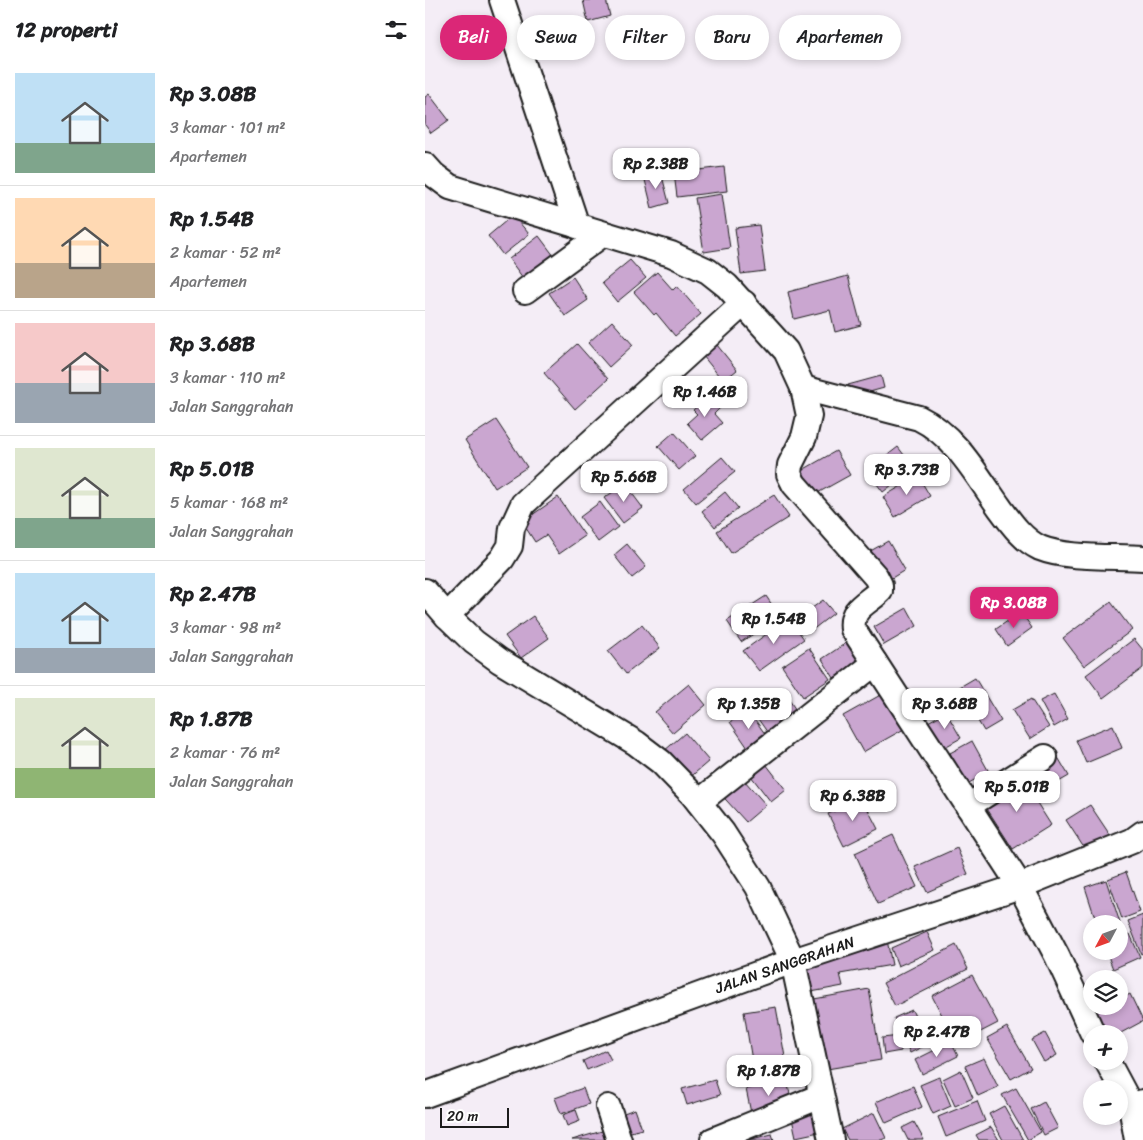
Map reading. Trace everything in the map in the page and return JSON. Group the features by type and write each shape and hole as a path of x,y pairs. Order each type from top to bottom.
{"street":[{"path":"502,0 577,226"},
{"path":"425,165 434,175 450,187 671,254 708,271 744,303 786,351 803,388 809,416 804,437 790,465 789,474 794,484 876,576 880,585 880,591 854,612 851,620 853,629 1020,886 1057,956 1089,1025"},
{"path":"525,291 603,234"},
{"path":"447,616 502,559 510,546 512,528 523,504 744,303"},
{"path":"803,388 919,418 932,424 954,444 1011,524 1027,540 1040,547 1053,552 1143,558"},
{"path":"425,591 474,642 500,661 636,743 661,762 699,802 723,832 758,887 793,962 831,1140"},
{"path":"699,802 875,663"},
{"path":"968,806 1045,757"},
{"name":"JALAN SANGGRAHAN","path":"425,1096 793,962 1020,886 1132,840 1143,833"},
{"path":"1113,1070 1137,1104 1137,1140"},
{"path":"713,1140 821,1096"},
{"path":"608,1107 619,1140"}],"building":[{"path":"583,0 606,0 610,15 605,15 605,17 595,20 595,15 586,15"},
{"path":"429,94 449,120 431,133 425,125 425,97"},
{"path":"724,167 727,191 677,197 674,173"},
{"path":"661,172 669,203 652,208 644,176"},
{"path":"722,194 730,248 704,252 695,198"},
{"path":"513,215 529,234 503,255 488,236"},
{"path":"759,225 765,271 741,274 735,228"},
{"path":"539,236 554,256 523,278 509,259"},
{"path":"630,260 646,278 617,302 602,283"},
{"path":"657,272 673,290 677,286 701,314 675,336 656,313 654,315 634,292"},
{"path":"848,276 861,325 835,332 830,310 794,319 788,292"},
{"path":"573,277 588,300 565,316 549,293"},
{"path":"612,321 633,345 609,367 588,343"},
{"path":"713,340 737,370 723,381 699,351"},
{"path":"577,344 608,379 575,409 544,373"},
{"path":"881,376 884,388 852,397 848,385"},
{"path":"709,396 720,408 714,414 722,423 702,440 687,423 697,414 693,410"},
{"path":"496,420 527,467 495,488 465,440"},
{"path":"674,432 695,456 679,470 658,446"},
{"path":"898,447 914,468 883,492 867,471"},
{"path":"836,451 850,475 814,495 801,471"},
{"path":"722,457 735,472 696,503 684,489"},
{"path":"918,476 930,496 895,517 883,497"},
{"path":"625,484 643,508 623,523 604,498"},
{"path":"725,492 738,508 715,527 702,511"},
{"path":"774,495 789,517 731,553 717,531"},
{"path":"558,497 585,536 559,554 546,535 535,542 522,522"},
{"path":"600,502 618,527 598,542 580,517"},
{"path":"888,541 905,570 885,582 867,553"},
{"path":"627,544 646,567 632,578 614,555"},
{"path":"766,596 780,617 741,642 727,621"},
{"path":"823,600 834,613 811,631 800,617"},
{"path":"1111,602 1132,630 1084,666 1063,638"},
{"path":"907,608 917,626 884,645 874,627"},
{"path":"1021,612 1032,628 1007,646 996,629"},
{"path":"533,616 549,638 521,658 505,636"},
{"path":"789,618 804,639 759,671 743,651"},
{"path":"642,625 660,648 626,674 608,651"},
{"path":"1134,639 1143,650 1143,668 1103,698 1086,675"},
{"path":"849,641 862,660 834,678 822,659"},
{"path":"809,648 830,679 803,697 782,666"},
{"path":"975,678 1001,721 984,731 958,688"},
{"path":"689,684 706,705 673,733 655,712"},
{"path":"781,688 800,716 770,736 751,709"},
{"path":"884,693 904,729 863,752 843,716"},
{"path":"1054,694 1068,719 1054,727 1040,701"},
{"path":"1031,699 1049,727 1030,739 1012,710"},
{"path":"748,710 768,738 750,751 730,722"},
{"path":"946,712 961,738 943,748 928,722"},
{"path":"1113,725 1122,748 1086,763 1076,740"},
{"path":"685,733 709,761 688,779 664,751"},
{"path":"972,741 989,772 967,784 950,753"},
{"path":"1056,754 1069,776 1038,794 1025,771"},
{"path":"766,764 786,790 771,802 751,776"},
{"path":"737,772 766,805 746,822 717,790"},
{"path":"1020,776 1051,825 1013,849 982,801"},
{"path":"862,798 878,829 844,846 828,814"},
{"path":"1090,805 1112,838 1088,854 1066,820"},
{"path":"893,835 917,887 878,904 855,853"},
{"path":"957,848 968,874 927,892 915,867"},
{"path":"1126,872 1140,912 1128,917 1128,915 1121,915 1108,879"},
{"path":"1106,880 1117,915 1094,915 1085,887"},
{"path":"1143,915 1143,953 1141,954 1128,921"},
{"path":"927,932 935,950 898,966 891,948"},
{"path":"1130,934 1140,957 1113,969 1110,960 1128,960 1128,935"},
{"path":"887,940 892,965 840,974 843,986 811,992 804,961"},
{"path":"956,945 968,969 895,1006 883,983"},
{"path":"972,975 998,1023 957,1044 932,996"},
{"path":"869,989 881,1060 827,1069 814,999"},
{"path":"1130,994 1143,1021 1128,1029 1128,1025 1099,1025 1094,1015 1128,1015 1128,995"},
{"path":"776,1007 787,1068 754,1073 744,1012"},
{"path":"912,1010 928,1044 910,1053 894,1018"},
{"path":"1007,1027 1031,1068 1011,1079 987,1038"},
{"path":"1045,1033 1057,1055 1044,1062 1032,1040"},
{"path":"900,1036 901,1051 884,1054 882,1038"},
{"path":"951,1042 958,1056 922,1074 915,1060"},
{"path":"606,1050 611,1060 587,1070 583,1061"},
{"path":"984,1058 998,1087 978,1096 965,1066"},
{"path":"961,1070 973,1098 955,1106 943,1079"},
{"path":"939,1077 951,1106 933,1114 920,1085"},
{"path":"715,1080 720,1095 687,1105 682,1089"},
{"path":"787,1080 792,1104 751,1113 746,1089"},
{"path":"913,1086 922,1107 886,1123 876,1102"},
{"path":"583,1088 589,1104 561,1114 555,1098"},
{"path":"1016,1088 1041,1132 1028,1140 1002,1095"},
{"path":"977,1101 985,1121 946,1137 938,1117"},
{"path":"1044,1102 1058,1128 1044,1135 1031,1109"},
{"path":"1004,1106 1023,1140 1003,1140 989,1114"},
{"path":"635,1109 642,1129 627,1133 621,1114"},
{"path":"576,1110 580,1121 567,1126 563,1115"},
{"path":"814,1110 819,1132 796,1137 791,1114"},
{"path":"874,1113 886,1138 881,1140 848,1140 842,1129"},
{"path":"914,1122 924,1140 908,1140 902,1128"},
{"path":"991,1127 999,1140 979,1140 976,1135"},
{"path":"602,1131 605,1140 572,1140"},
{"path":"772,1134 774,1140 748,1140"}]}
